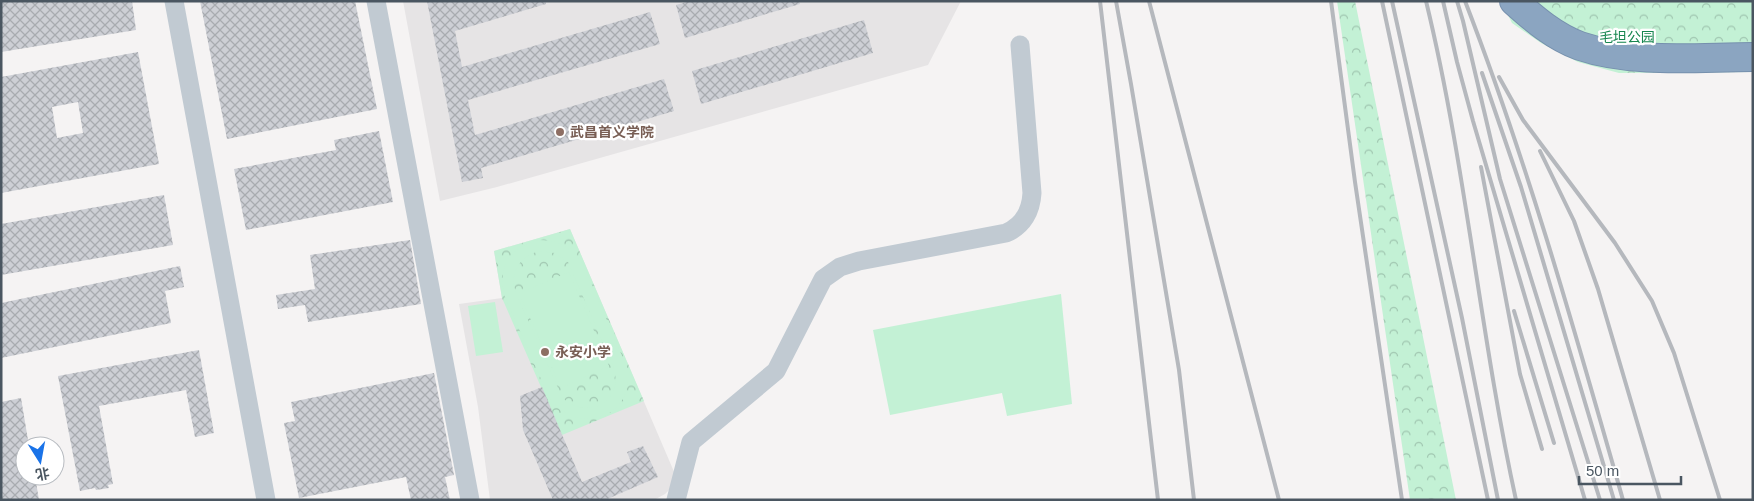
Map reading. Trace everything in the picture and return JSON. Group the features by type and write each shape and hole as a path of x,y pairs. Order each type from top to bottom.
{"highway":[{"path":"1514,1 1555,34 1580,46 1608,53 1646,58 1753,57"}],"street":[{"path":"174,1 266,500"},
{"path":"376,1 470,500"},
{"path":"676,500 691,442 776,371 817,288 829,274 853,262 1006,233 1014,230 1024,220 1030,206 1032,192 1020,45"}],"shaded area":[{"name":"武昌首义学院","path":"403,1 961,1 928,65 497,187 440,201"},
{"name":"永安小学","path":"570,229 675,474 674,485 665,494 654,500 490,500 478,407 459,304 502,298 494,251"}],"green space":[{"path":"1337,1 1355,1 1456,500 1410,500"},
{"name":"毛坦公园","path":"1501,1 1753,1 1753,72 1619,73 1578,62 1541,43 1512,23"},
{"path":"570,229 644,401 562,435 502,298 494,251"},
{"path":"538,240 558,243 574,253 583,264 631,377 628,378 626,393 619,405 609,413 597,418 583,419 570,415 558,407 548,395 505,297 503,287 504,268 508,261 519,248","holes":["539,251 555,253 568,262 613,366 616,378 614,389 609,398 602,404 593,407 582,408 562,397 514,286 517,267 526,257"]},
{"path":"569,272 609,366 561,388 519,293"},
{"path":"1061,294 1072,404 1007,416 1002,393 890,415 873,330"},
{"path":"495,302 503,352 476,356 468,306"}],"building":[{"path":"1,1 132,1 136,30 1,52"},
{"path":"200,1 355,1 377,109 227,139"},
{"path":"427,1 546,1 546,4 455,31 462,67 650,12 660,44 468,100 475,135 664,79 674,111 481,168 483,178 462,182"},
{"path":"690,1 799,1 800,4 685,38 676,5"},
{"path":"864,20 873,53 701,104 692,71"},
{"path":"138,52 159,164 1,193 1,77","holes":["78,102 83,133 57,138 52,107"]},
{"path":"379,131 393,202 246,230 234,169 336,150 334,140"},
{"path":"164,195 173,245 1,275 1,224"},
{"path":"410,240 421,304 308,322 305,305 278,309 276,295 315,289 310,255"},
{"path":"180,266 184,287 165,291 171,323 1,358 1,303"},
{"path":"199,350 214,433 195,437 186,390 99,406 113,484 108,485 109,488 80,491 58,376"},
{"path":"434,373 454,475 445,477 450,500 411,500 406,477 299,498 284,423 295,421 291,402"},
{"path":"542,387 582,482 631,462 627,452 643,446 658,477 605,500 553,500 523,430 520,396"},
{"path":"21,398 27,436 15,436 15,486 37,486 39,500 1,500 1,402"}],"railway":[{"path":"1100,1 1158,500"},
{"path":"1116,1 1179,370 1194,500"},
{"path":"1149,1 1279,500"},
{"path":"1331,1 1355,182 1402,500"},
{"path":"1382,1 1488,500"},
{"path":"1392,1 1462,318 1498,500"},
{"path":"1426,1 1452,125 1492,376 1516,500"},
{"path":"1443,1 1473,121 1585,500"},
{"path":"1457,1 1500,179 1600,500"},
{"path":"1465,1 1510,124 1530,186 1569,311 1623,500"},
{"path":"1482,73 1521,187 1614,500"},
{"path":"1499,77 1523,120 1615,243 1652,301 1674,353 1720,500"},
{"path":"1540,151 1574,221 1598,289 1660,500"},
{"path":"1481,167 1520,374 1542,449"},
{"path":"1514,311 1554,443"}],"place":[{"name":"武昌首义学院","path":"560,132"},
{"name":"永安小学","path":"545,352"}]}
